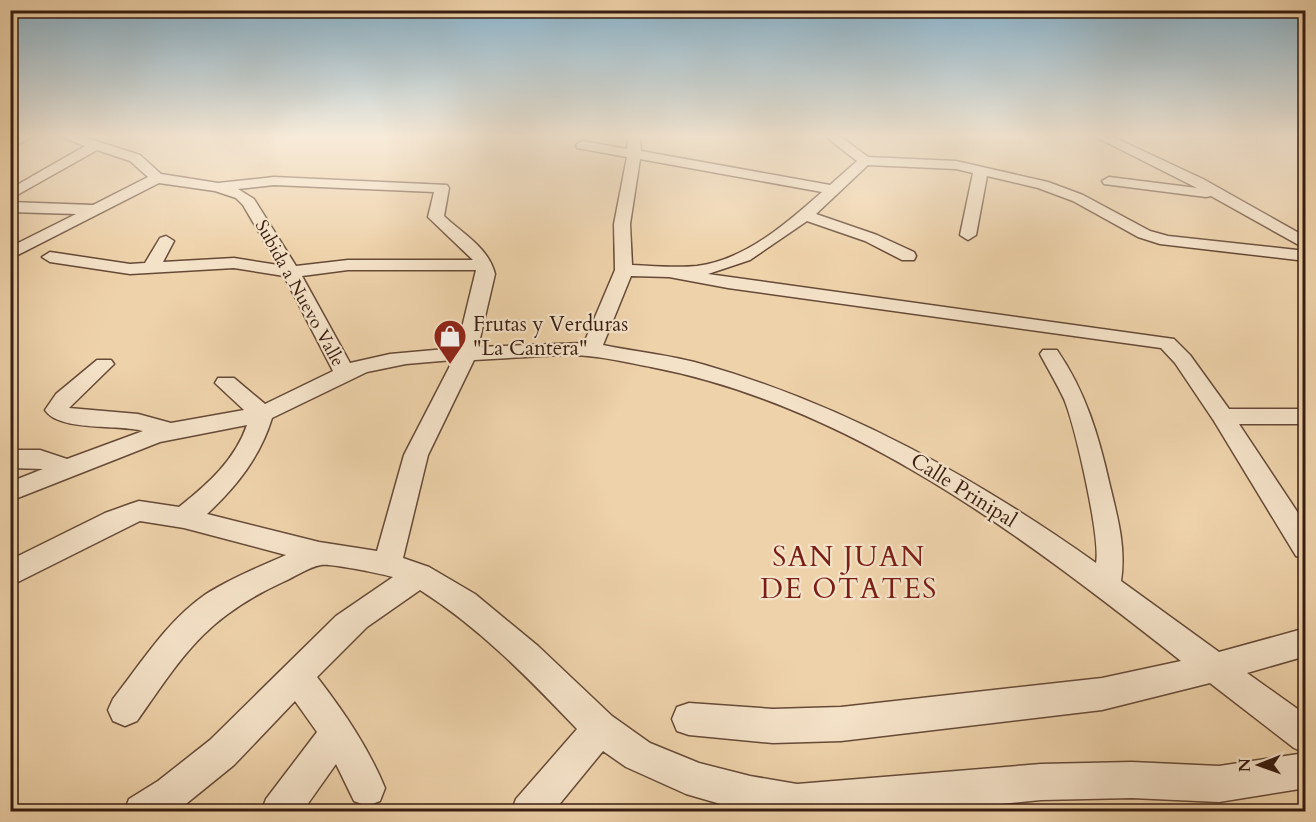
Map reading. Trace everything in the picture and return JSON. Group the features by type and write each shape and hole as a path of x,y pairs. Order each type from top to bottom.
{"street":[{"path":"11,198 49,174"},
{"path":"10,254 157,178 153,174"},
{"path":"591,349 624,270 622,224 631,174"},
{"path":"747,174 833,190"},
{"path":"624,270 699,271 741,258 805,215 851,174"},
{"path":"968,235 980,174"},
{"path":"998,174 1059,190 1144,234 1166,241 1305,256"},
{"path":"1180,174 1223,195 1305,244"},
{"name":"Subida a Nuevo Valle","path":"157,178 218,187 241,195 249,202 291,272 344,372 397,358 591,349"},
{"path":"218,187 274,181 436,186 443,189 436,217 480,256 485,265 486,274 465,354 416,455 387,564"},
{"path":"1109,181 1223,195"},
{"path":"11,198 96,210"},
{"path":"805,215 871,238 908,256"},
{"path":"1288,233 1305,233"},
{"path":"150,269 166,242"},
{"path":"50,257 111,267 150,269 234,263 291,272 348,265 485,265"},
{"path":"670,272 740,285 1162,342 1183,359 1304,544"},
{"name":"Calle Prinipal","path":"591,349 697,369 802,405 872,435 984,499 1106,585 1305,736"},
{"path":"1050,354 1075,399 1085,428 1107,528 1111,557 1106,585"},
{"path":"104,364 64,399 56,410 65,415 155,425 170,431"},
{"path":"10,492 170,431 262,414 285,405 344,372"},
{"path":"226,383 262,414"},
{"path":"184,518 224,485 236,470 250,447 262,414"},
{"path":"1223,417 1305,416"},
{"path":"10,459 40,459 68,468"},
{"path":"10,574 114,520 139,511 184,518 319,553 387,564 419,575 465,603 527,657 600,728 638,755 699,781 750,794 785,807 853,805 1041,782 1132,780 1219,784 1305,770"},
{"path":"125,710 187,629 204,612 222,599 319,553"},
{"path":"142,812 173,794 218,759 339,632 419,575"},
{"path":"689,719 773,726 841,724 1102,694 1213,668 1305,642"},
{"path":"297,677 338,732 367,788"},
{"path":"530,812 600,728"},
{"path":"279,812 338,732"}],"place":[{"name":"Frutas y Verduras \"La Cantera\"","path":"450,365"}],"district":[{"name":"SAN JUAN DE OTATES","path":"849,572"}]}
